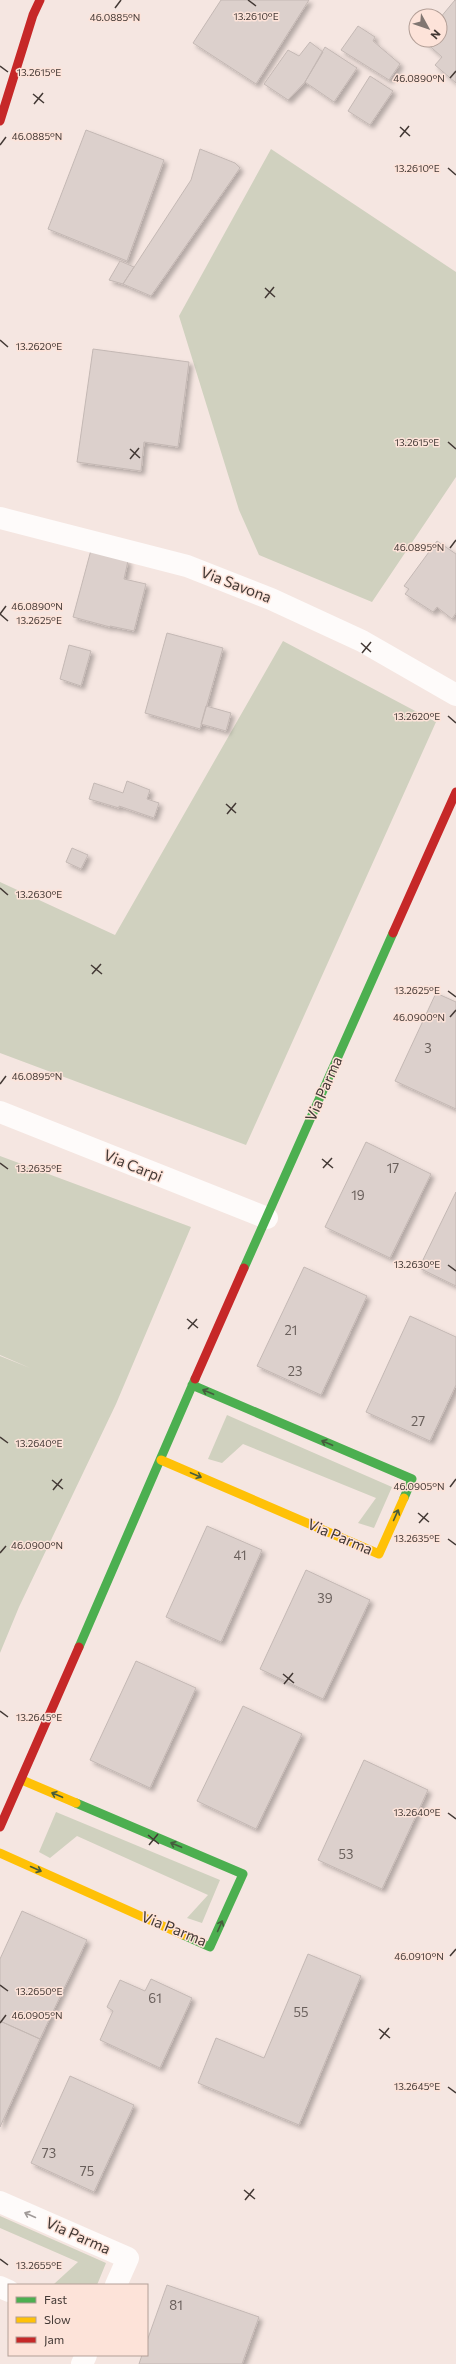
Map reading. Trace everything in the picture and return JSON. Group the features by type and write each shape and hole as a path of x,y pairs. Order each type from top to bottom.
{"street":[{"path":"0,120 33,15 40,0"},
{"name":"Via Savona","path":"0,518 187,566 271,599 362,641 456,695"},
{"name":"Via Parma","path":"0,1827 22,1780 192,1385 268,1218 456,792"},
{"name":"Via Carpi","path":"0,1112 268,1218"},
{"name":"Via Parma","path":"160,1460 379,1554 412,1480 192,1385"},
{"name":"Via Parma","path":"0,1853 210,1947 243,1874 22,1780"},
{"name":"Via Parma","path":"0,2202 128,2258 116,2284"}],"green space":[{"path":"271,149 456,272 456,477 372,602 259,555 239,510 179,316"},
{"path":"283,641 436,722 246,1145 0,1053 0,882 115,935"},
{"path":"0,1156 191,1227 116,1404 19,1607 0,1653 0,1356 30,1368 0,1355"},
{"path":"227,1415 392,1487 374,1528 358,1523 376,1498 243,1444 222,1463 208,1459"},
{"path":"56,1812 220,1880 202,1923 187,1918 208,1895 77,1836 50,1858 39,1852"},
{"path":"0,2216 106,2263 97,2284 54,2284 78,2262 0,2228"}],"building":[{"path":"221,0 309,0 256,84 193,43"},
{"path":"456,0 456,83 435,65 442,57 432,48 448,48 448,8"},
{"path":"358,26 375,37 373,41 400,64 389,80 341,50"},
{"path":"310,42 323,52 305,82 288,100 264,84 288,50 299,56"},
{"path":"325,47 357,68 334,102 305,82"},
{"path":"370,76 393,91 370,125 348,111"},
{"path":"86,130 164,160 127,261 48,229"},
{"path":"200,149 235,163 240,168 151,296 123,284 191,180"},
{"path":"120,261 134,267 123,284 109,280"},
{"path":"93,349 189,362 178,447 144,442 141,471 77,462"},
{"path":"437,541 456,554 456,613 452,619 437,607 433,612 405,594 409,589 404,586"},
{"path":"91,550 128,561 124,579 146,584 134,631 110,627 73,617"},
{"path":"167,633 223,648 200,729 145,713"},
{"path":"69,645 91,651 81,686 60,679"},
{"path":"206,706 231,713 226,731 201,724"},
{"path":"127,781 150,790 147,799 159,803 154,818 119,806 119,808 89,799 94,783 123,793"},
{"path":"72,848 88,855 81,869 66,862"},
{"path":"436,993 456,1002 456,1109 395,1081"},
{"path":"366,1142 431,1174 390,1258 325,1227"},
{"path":"456,1192 456,1286 419,1268"},
{"path":"304,1267 367,1296 321,1395 257,1366"},
{"path":"410,1316 456,1337 456,1385 430,1441 366,1412"},
{"path":"207,1526 262,1550 221,1642 166,1617"},
{"path":"306,1570 370,1600 323,1699 260,1669"},
{"path":"136,1661 196,1688 150,1788 90,1760"},
{"path":"243,1706 302,1734 256,1829 197,1801"},
{"path":"364,1760 428,1790 382,1889 318,1860"},
{"path":"22,1911 87,1940 40,2039 0,2021 0,1959"},
{"path":"308,1954 361,1976 299,2125 198,2083 216,2038 264,2058"},
{"path":"151,1979 192,1998 160,2068 100,2040 113,2011 107,2007 120,1980 145,1991"},
{"path":"0,2021 40,2039 0,2127"},
{"path":"70,2076 134,2105 94,2192 31,2163"},
{"path":"167,2285 259,2317 242,2364 139,2364 142,2356 148,2356 148,2338"}],"traffic: fast":[{"path":"244,1268 393,933"},
{"path":"79,1647 195,1379"},
{"path":"192,1385 412,1479 404,1498"},
{"path":"76,1803 243,1874 210,1947 183,1935"}],"traffic: slow":[{"path":"161,1460 379,1554 404,1498"},
{"path":"22,1780 76,1803"},
{"path":"0,1853 183,1935"}],"traffic: jam":[{"path":"0,121 33,15 40,0"},
{"path":"393,933 456,792"},
{"path":"195,1379 244,1268"},
{"path":"0,1827 79,1647"}]}
